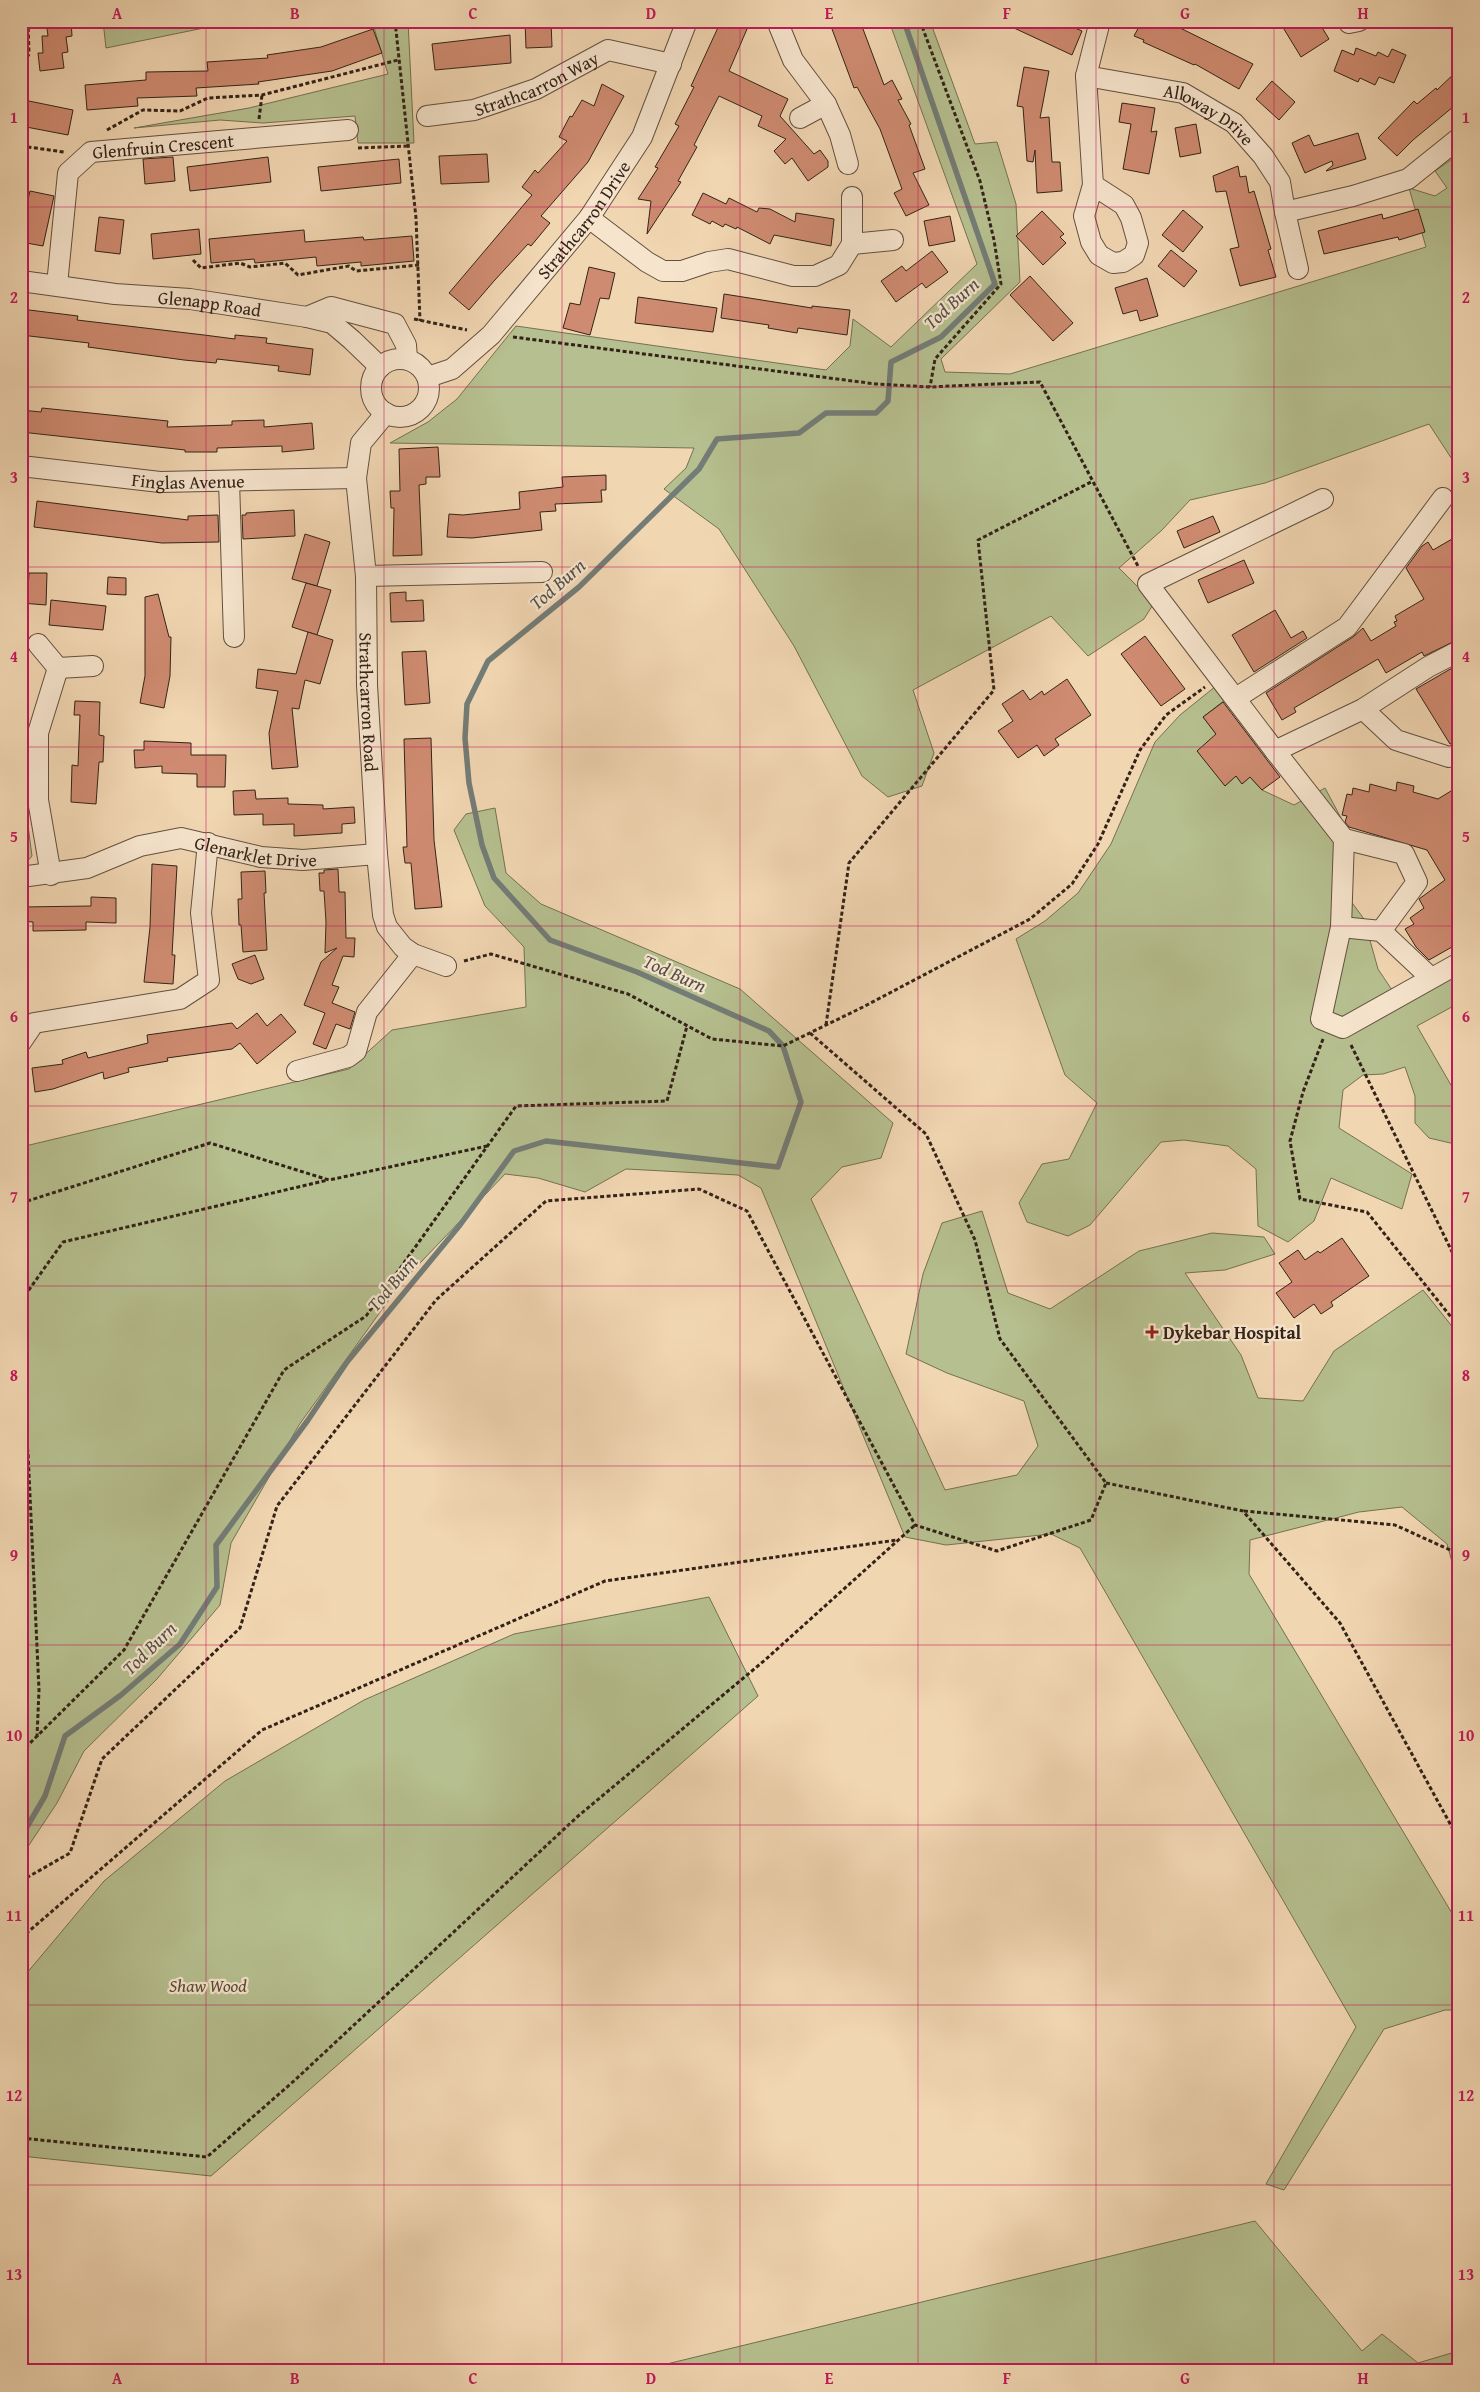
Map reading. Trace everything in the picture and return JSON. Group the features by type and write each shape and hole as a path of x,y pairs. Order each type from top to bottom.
{"street":[{"name":"Strathcarron Drive","path":"428,378 452,369 491,335 589,218 642,137 688,21"},
{"path":"777,21 793,60 826,104 840,135 848,164"},
{"path":"1093,185 1086,76 1100,21"},
{"path":"1348,21 1349,23 1359,21"},
{"name":"Strathcarron Way","path":"427,116 474,110 536,89 608,50 670,64"},
{"name":"Alloway Drive","path":"1086,76 1184,92 1234,123 1263,156 1280,182 1298,269"},
{"path":"800,118 826,104"},
{"name":"Glenfruin Crescent","path":"57,285 68,173 91,152 348,130"},
{"path":"1285,212 1353,196 1408,179 1459,138"},
{"path":"589,218 647,262 663,271 682,271 728,258 793,276 815,276 839,265 852,244 852,197"},
{"path":"852,244 893,240"},
{"name":"Glenapp Road","path":"21,281 116,294 190,299 307,317 332,323 380,367"},
{"path":"307,317 331,308 395,324 406,345 407,359"},
{"path":"407,359 416,363 428,378 430,387 427,398 416,412 399,417 386,413 379,407 372,396 371,386 375,374 380,367 391,360 407,359"},
{"name":"Strathcarron Road","path":"386,413 361,443 356,478 366,576 367,685 377,854 383,915 387,927 403,948 413,954 446,966"},
{"name":"Finglas Avenue","path":"21,466 160,482 356,478"},
{"path":"229,481 234,637"},
{"path":"1324,498 1148,584 1236,698 1274,751 1344,839 1404,854 1416,882 1381,931"},
{"path":"1236,698 1347,627 1443,498"},
{"path":"366,576 542,572"},
{"path":"38,644 58,668"},
{"path":"1274,751 1363,709 1428,667 1459,651"},
{"path":"58,668 93,666"},
{"path":"51,875 38,800 38,733 58,668"},
{"path":"1363,709 1396,740 1449,757 1459,754"},
{"name":"Glenarklet Drive","path":"21,878 51,875 87,868 140,846 182,838 261,857 304,860 377,854"},
{"path":"1344,839 1341,927 1321,1019 1336,1025 1459,962"},
{"path":"21,1042 34,1023 180,999 209,980 201,912 208,844"},
{"path":"1341,927 1381,931 1431,978"},
{"path":"297,1071 348,1057 356,1051 367,1012 413,954"}],"path":[{"path":"21,69 29,54 28,21"},
{"path":"395,21 398,60 410,146 419,265 420,321"},
{"path":"920,21 980,181 994,240 1001,284 935,359 930,386"},
{"path":"101,134 143,110 180,111 208,98 262,95 398,60"},
{"path":"348,130 356,148 410,146"},
{"path":"21,146 67,152"},
{"path":"193,260 201,268 240,263 250,267 286,263 298,275 349,266 356,271 419,265"},
{"path":"491,335 876,384 930,386 1040,382 1148,584"},
{"path":"826,1025 849,863 994,690 978,540 1093,481"},
{"path":"446,966 491,954 628,994 712,1039 783,1046 1030,919 1072,884 1098,844 1140,750 1166,715 1220,677"},
{"path":"1336,1025 1459,1266"},
{"path":"1336,1025 1303,1092 1290,1141 1300,1199 1367,1212 1459,1327"},
{"path":"21,1752 124,1650 284,1370 366,1316 516,1106 667,1101 687,1026"},
{"path":"810,1033 926,1134 976,1240 1000,1339 1106,1483 1243,1511 1395,1525 1459,1554"},
{"path":"21,1203 210,1143 329,1180"},
{"path":"21,1301 63,1242 329,1180 488,1146"},
{"path":"21,1881 70,1853 102,1759 240,1628 277,1506 436,1300 546,1201 699,1189 747,1211 915,1525 997,1551 1091,1520 1106,1483"},
{"path":"21,1416 28,1452 40,1690 37,1737"},
{"path":"1243,1511 1340,1623 1459,1840"},
{"path":"21,2138 207,2157 295,2080 577,1817 765,1660 915,1525"},
{"path":"21,1938 262,1730 605,1581 898,1540"}],"green space":[{"path":"103,21 238,21 106,48"},
{"path":"372,21 408,21 414,143 358,143 355,116 263,123 220,120 134,128 249,108 388,74"},
{"path":"889,21 930,21 975,144 997,142 1016,204 1020,282 941,359 945,372 1010,374 1426,247 1409,188 1435,196 1447,188 1435,171 1459,154 1459,470 1429,424 1265,483 1190,500 1162,530 1119,568 1154,603 1144,619 1088,656 1051,616 913,690 934,753 922,786 888,797 862,776 794,646 719,529 664,489 686,468 694,448 390,443 428,422 457,399 516,326 826,370 850,346 853,319 891,347 977,264"},
{"path":"1216,686 1225,700 1203,717 1216,734 1225,786 1236,776 1242,784 1250,777 1262,790 1294,805 1325,788 1347,829 1350,900 1364,919 1378,969 1392,990 1459,953 1459,1003 1417,1026 1459,1099 1459,1145 1429,1138 1415,1123 1415,1096 1405,1067 1383,1074 1363,1075 1343,1090 1339,1128 1412,1174 1402,1209 1331,1178 1314,1221 1288,1242 1258,1226 1256,1169 1228,1146 1184,1140 1161,1142 1090,1225 1068,1236 1027,1222 1019,1203 1042,1164 1069,1159 1097,1103 1065,1075 1016,939 1045,921 1078,893 1111,844 1155,742 1180,715"},
{"path":"495,808 506,873 541,904 740,989 893,1123 881,1158 842,1167 811,1199 945,1490 1017,1475 1038,1446 1024,1401 947,1373 906,1354 923,1274 942,1223 982,1211 1008,1293 1050,1309 1139,1251 1212,1233 1264,1237 1275,1254 1225,1270 1185,1273 1241,1355 1258,1398 1303,1401 1334,1351 1423,1290 1459,1335 1459,1587 1447,1544 1402,1507 1359,1512 1250,1540 1249,1574 1459,1925 1459,2010 1445,2010 1384,2029 1284,2190 1266,2184 1356,2027 1080,1548 1051,1534 946,1545 905,1537 761,1188 738,1175 626,1169 585,1192 538,1178 505,1174 401,1283 299,1425 231,1543 220,1605 157,1679 84,1751 57,1803 21,1857 21,1147 349,1069 392,1030 526,1007 524,947 485,906 454,830 466,814"},
{"path":"21,818 27,818 32,856 26,863 21,862"},
{"name":"Shaw Wood","path":"709,1597 758,1696 211,2176 21,2156 21,1980 104,1881 225,1781 364,1700 514,1634"},
{"path":"1255,2221 1362,2351 1382,2334 1418,2363 1455,2352 1459,2348 1459,2371 638,2371"}],"building":[{"path":"46,21 71,21 72,36 66,37 68,52 62,53 64,68 40,71 38,53 43,53 42,36 48,36"},
{"path":"525,21 551,21 552,47 526,48"},
{"path":"721,21 730,21 747,29 729,71 788,99 780,116 814,154 820,150 828,161 828,167 808,181 792,158 785,164 774,151 786,139 758,126 762,116 719,96 694,145 697,147 678,181 681,182 647,234 651,201 638,199 658,168 655,167 679,126 675,124 694,87 691,86"},
{"path":"829,21 860,21 884,85 892,80 902,99 898,100 911,124 909,125 925,169 913,173 929,205 906,216 894,193 902,189 880,129 857,87 854,88"},
{"path":"999,21 1059,21 1082,31 1072,55"},
{"path":"1142,21 1166,21 1253,64 1239,89 1195,64 1143,42 1144,40 1134,36"},
{"path":"1279,21 1318,21 1329,39 1301,57"},
{"path":"373,29 382,53 332,71 258,82 259,84 196,88 197,96 137,98 138,106 87,110 85,85 146,80 146,72 208,71 207,62 268,58 267,55 321,47"},
{"path":"510,35 511,63 435,70 432,44"},
{"path":"1356,48 1376,56 1378,52 1388,57 1392,49 1406,55 1394,83 1379,77 1375,85 1360,78 1358,82 1334,71 1342,50 1354,55"},
{"path":"1024,67 1049,71 1040,118 1049,117 1052,162 1060,162 1062,191 1037,193 1035,150 1033,162 1027,161 1023,107 1017,106"},
{"path":"1459,69 1459,102 1413,140 1397,156 1378,138 1414,101 1417,104 1436,88 1437,90"},
{"path":"1272,81 1295,102 1279,120 1256,99"},
{"path":"602,84 624,96 588,162 541,216 550,223 531,246 528,244 469,310 449,293 532,195 522,187 535,170 538,173 567,141 559,137 570,116 572,117 582,100 594,106"},
{"path":"24,100 73,110 68,135 21,126"},
{"path":"1122,103 1155,108 1151,132 1157,131 1149,174 1123,169 1131,124 1119,122"},
{"path":"1196,124 1201,153 1180,157 1175,128"},
{"path":"1358,133 1366,159 1326,171 1333,165 1332,161 1305,173 1292,143 1309,135 1314,146"},
{"path":"487,154 489,182 441,184 439,156"},
{"path":"173,157 175,181 145,184 143,159"},
{"path":"268,157 271,182 190,191 187,167"},
{"path":"399,159 401,183 321,191 318,167"},
{"path":"1238,166 1240,177 1246,176 1249,193 1254,191 1271,249 1268,250 1276,277 1240,286 1230,249 1239,247 1226,191 1216,192 1213,176"},
{"path":"30,191 54,196 43,246 21,242 21,229"},
{"path":"703,193 726,204 729,198 757,212 759,208 770,209 795,222 796,213 834,219 831,246 774,235 770,244 737,227 736,229 725,224 723,227 712,221 710,224 692,215"},
{"path":"1418,209 1425,232 1399,240 1398,237 1324,254 1318,231 1382,214 1383,219"},
{"path":"1183,210 1203,227 1183,252 1162,235"},
{"path":"1042,211 1064,234 1060,237 1066,243 1043,265 1016,236"},
{"path":"950,216 955,241 929,246 924,221"},
{"path":"99,217 124,220 120,254 95,251"},
{"path":"199,229 201,254 153,259 151,234"},
{"path":"304,230 305,242 363,237 364,240 412,236 414,261 361,266 361,262 317,266 316,257 255,263 254,259 211,263 209,239"},
{"path":"1171,250 1197,271 1184,287 1158,266"},
{"path":"932,251 948,272 926,288 922,283 896,302 881,281 902,266 906,271"},
{"path":"589,267 615,273 609,299 600,298 590,335 563,328 570,303 580,305"},
{"path":"1030,276 1073,323 1053,341 1010,295"},
{"path":"1147,278 1158,316 1140,321 1137,310 1123,314 1115,288"},
{"path":"724,294 812,308 812,306 850,310 847,335 798,328 797,333 768,328 769,325 721,318"},
{"path":"638,297 717,308 713,332 635,323"},
{"path":"21,309 78,316 77,320 235,339 235,335 267,338 266,343 313,349 310,375 278,371 279,366 217,359 216,363 184,360 88,347 89,343 21,335"},
{"path":"42,408 168,421 167,427 232,425 232,421 264,420 264,427 312,423 314,449 282,452 282,446 217,448 217,452 185,452 185,450 21,432 21,410 41,412"},
{"path":"438,447 440,477 426,477 426,484 419,485 422,555 393,556 394,508 391,508 390,491 400,491 399,449"},
{"path":"606,475 606,490 601,490 602,502 555,504 556,511 540,512 542,530 472,538 447,537 449,514 463,515 520,509 519,492 563,487 562,477"},
{"path":"37,501 188,520 188,516 218,515 219,542 162,543 34,527"},
{"path":"294,510 295,536 243,539 242,515 246,515 246,513"},
{"path":"1213,516 1220,532 1184,548 1177,531"},
{"path":"305,534 330,542 317,586 292,579"},
{"path":"1459,535 1459,639 1424,656 1422,652 1386,673 1378,659 1294,708 1296,712 1282,720 1266,693 1353,637 1363,628 1371,641 1396,626 1394,622 1397,621 1395,616 1424,599 1406,568 1422,546 1428,542 1433,550"},
{"path":"1244,560 1254,583 1208,603 1198,580"},
{"path":"29,573 47,573 46,605 21,603 21,589 28,589"},
{"path":"108,577 126,578 126,595 107,594"},
{"path":"306,583 331,590 317,635 292,627"},
{"path":"406,592 406,601 423,600 424,621 391,622 390,593"},
{"path":"158,594 169,637 171,637 170,676 164,708 140,703 145,676 145,597"},
{"path":"51,600 106,606 103,630 49,625"},
{"path":"1275,610 1291,638 1303,631 1307,638 1254,672 1232,635"},
{"path":"308,632 333,640 320,684 305,680 299,709 292,708 298,767 272,769 269,733 278,691 256,688 258,669 296,674"},
{"path":"1145,636 1185,689 1161,706 1121,654"},
{"path":"426,651 430,703 405,705 402,652"},
{"path":"1459,664 1459,742 1450,744 1416,689"},
{"path":"1067,679 1091,715 1055,739 1059,745 1044,756 1037,745 1018,758 998,731 1013,721 1002,704 1023,690 1030,700 1042,691 1044,695"},
{"path":"75,701 100,702 99,735 104,736 103,762 99,762 96,804 71,802 72,765 78,766 80,715 74,715"},
{"path":"1223,702 1280,777 1262,790 1250,777 1242,784 1236,776 1225,786 1197,751 1216,734 1203,717"},
{"path":"431,738 434,840 442,907 415,909 411,863 405,863 403,847 407,847 404,739"},
{"path":"144,741 191,743 191,755 226,755 225,787 197,787 197,774 162,773 162,766 135,768 134,750 144,750"},
{"path":"1397,782 1414,786 1413,792 1438,799 1459,786 1459,943 1429,960 1416,947 1405,929 1414,924 1410,918 1424,908 1419,899 1445,880 1427,850 1349,827 1345,822 1347,816 1342,815 1347,794 1352,795 1353,788 1369,792 1370,784 1396,791"},
{"path":"255,790 256,799 288,798 288,804 323,805 323,809 354,807 355,823 342,824 342,833 294,836 294,824 263,825 263,814 234,815 233,791"},
{"path":"152,864 177,866 172,955 175,955 173,984 144,982 150,927"},
{"path":"338,869 339,892 345,892 346,938 355,938 354,957 343,956 332,985 339,987 332,1003 355,1012 350,1029 336,1024 326,1049 313,1044 325,1013 304,1005 321,962 337,948 325,953 324,891 320,891 319,873 324,873 324,870"},
{"path":"265,871 266,893 264,893 267,950 243,952 238,899 242,899 241,872"},
{"path":"91,897 116,898 116,923 86,922 86,930 33,931 33,922 21,921 21,907 91,906"},
{"path":"255,955 264,979 251,984 238,979 232,964"},
{"path":"257,1013 267,1026 281,1014 296,1032 257,1064 240,1043 232,1049 167,1058 168,1061 128,1068 129,1072 104,1079 103,1072 53,1089 35,1092 32,1068 63,1064 62,1060 86,1052 88,1058 148,1043 147,1035 232,1023 237,1029"},
{"path":"1342,1238 1369,1276 1331,1302 1333,1306 1321,1314 1314,1304 1294,1318 1276,1293 1292,1282 1279,1263 1298,1250 1305,1260 1318,1251 1320,1253"}],"waterway":[{"name":"Tod Burn","path":"21,1837 45,1796 65,1736 121,1695 180,1644 217,1587 216,1545 308,1420 347,1362 460,1225 514,1151 546,1141 778,1167 801,1102 783,1046 769,1031 637,972 550,940 494,878 482,845 469,783 465,738 467,704 488,661 579,587 699,469 717,439 799,433 826,413 876,413 888,401 891,362 941,337 995,284 904,21"}],"place":[{"name":"Dykebar Hospital","path":"1152,1332"}]}
